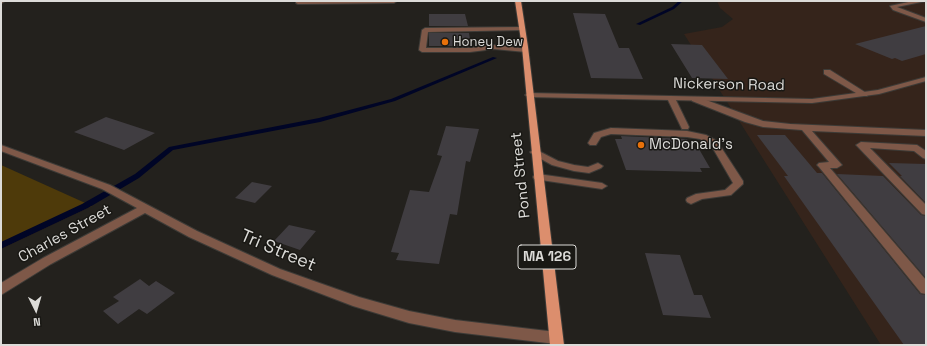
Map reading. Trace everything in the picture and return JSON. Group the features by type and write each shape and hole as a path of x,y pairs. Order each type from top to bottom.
{"main road":[{"name":"Pond Street","path":"518,1 526,50 535,152 557,341"}],"street":[{"path":"298,2 394,1"},
{"path":"922,1 893,6 894,9 926,20"},
{"path":"523,29 425,30 422,50 470,50 494,47 526,50"},
{"path":"827,72 864,94"},
{"name":"Nickerson Road","path":"529,95 812,101 879,92 926,79"},
{"path":"670,98 685,127"},
{"path":"696,99 748,120 763,124 804,128 926,133"},
{"path":"804,128 837,165 822,165 926,289"},
{"path":"593,143 597,135 600,133 611,131 687,134 703,137 714,143 738,181 738,184 727,193 700,196 691,200"},
{"path":"926,156 917,148 861,145 926,211"},
{"name":"Tri Street","path":"1,148 106,187 193,234 276,272 358,302 409,317 455,326 557,341"},
{"path":"535,152 555,163 574,168 589,170 598,166"},
{"path":"538,176 602,186"},
{"name":"Charles Street","path":"1,290 47,261 146,208"}],"shaded area":[{"path":"717,1 926,1 926,345 881,345 684,34 722,27 733,19 720,8"},
{"path":"1,165 92,206 1,249"}],"building":[{"path":"573,13 605,14 619,48 629,48 643,79 591,78"},
{"path":"429,14 465,14 468,26 429,26"},
{"path":"926,26 926,54 902,61 895,58 892,59 855,44"},
{"path":"429,33 469,33 471,46 429,46"},
{"path":"671,44 702,45 728,79 692,78"},
{"path":"106,117 155,133 124,150 74,132"},
{"path":"446,126 479,129 470,162 466,161 457,215 450,214 439,264 396,260 399,253 391,252 410,190 429,192 442,156 437,155"},
{"path":"757,135 785,135 817,173 822,173 920,294 926,295 926,345 904,345 784,176 788,176"},
{"path":"621,136 687,139 692,149 699,149 710,168 700,168 702,172 626,170 615,139 622,139"},
{"path":"889,163 926,164 926,203 900,176 902,176"},
{"path":"837,174 883,176 921,215 926,216 926,278"},
{"path":"252,182 272,186 255,203 235,198"},
{"path":"289,225 316,231 300,250 274,241"},
{"path":"645,253 680,255 694,295 702,295 711,318 663,315"},
{"path":"140,279 149,286 156,281 175,293 147,314 139,309 118,324 103,311 119,301 113,297"}],"waterway":[{"path":"638,24 673,8 681,1"},
{"path":"1,246 85,206 137,176 171,148 320,120 393,100 495,58"}],"place":[{"name":"Honey Dew","path":"445,42"},
{"name":"McDonald's","path":"641,145"}]}
